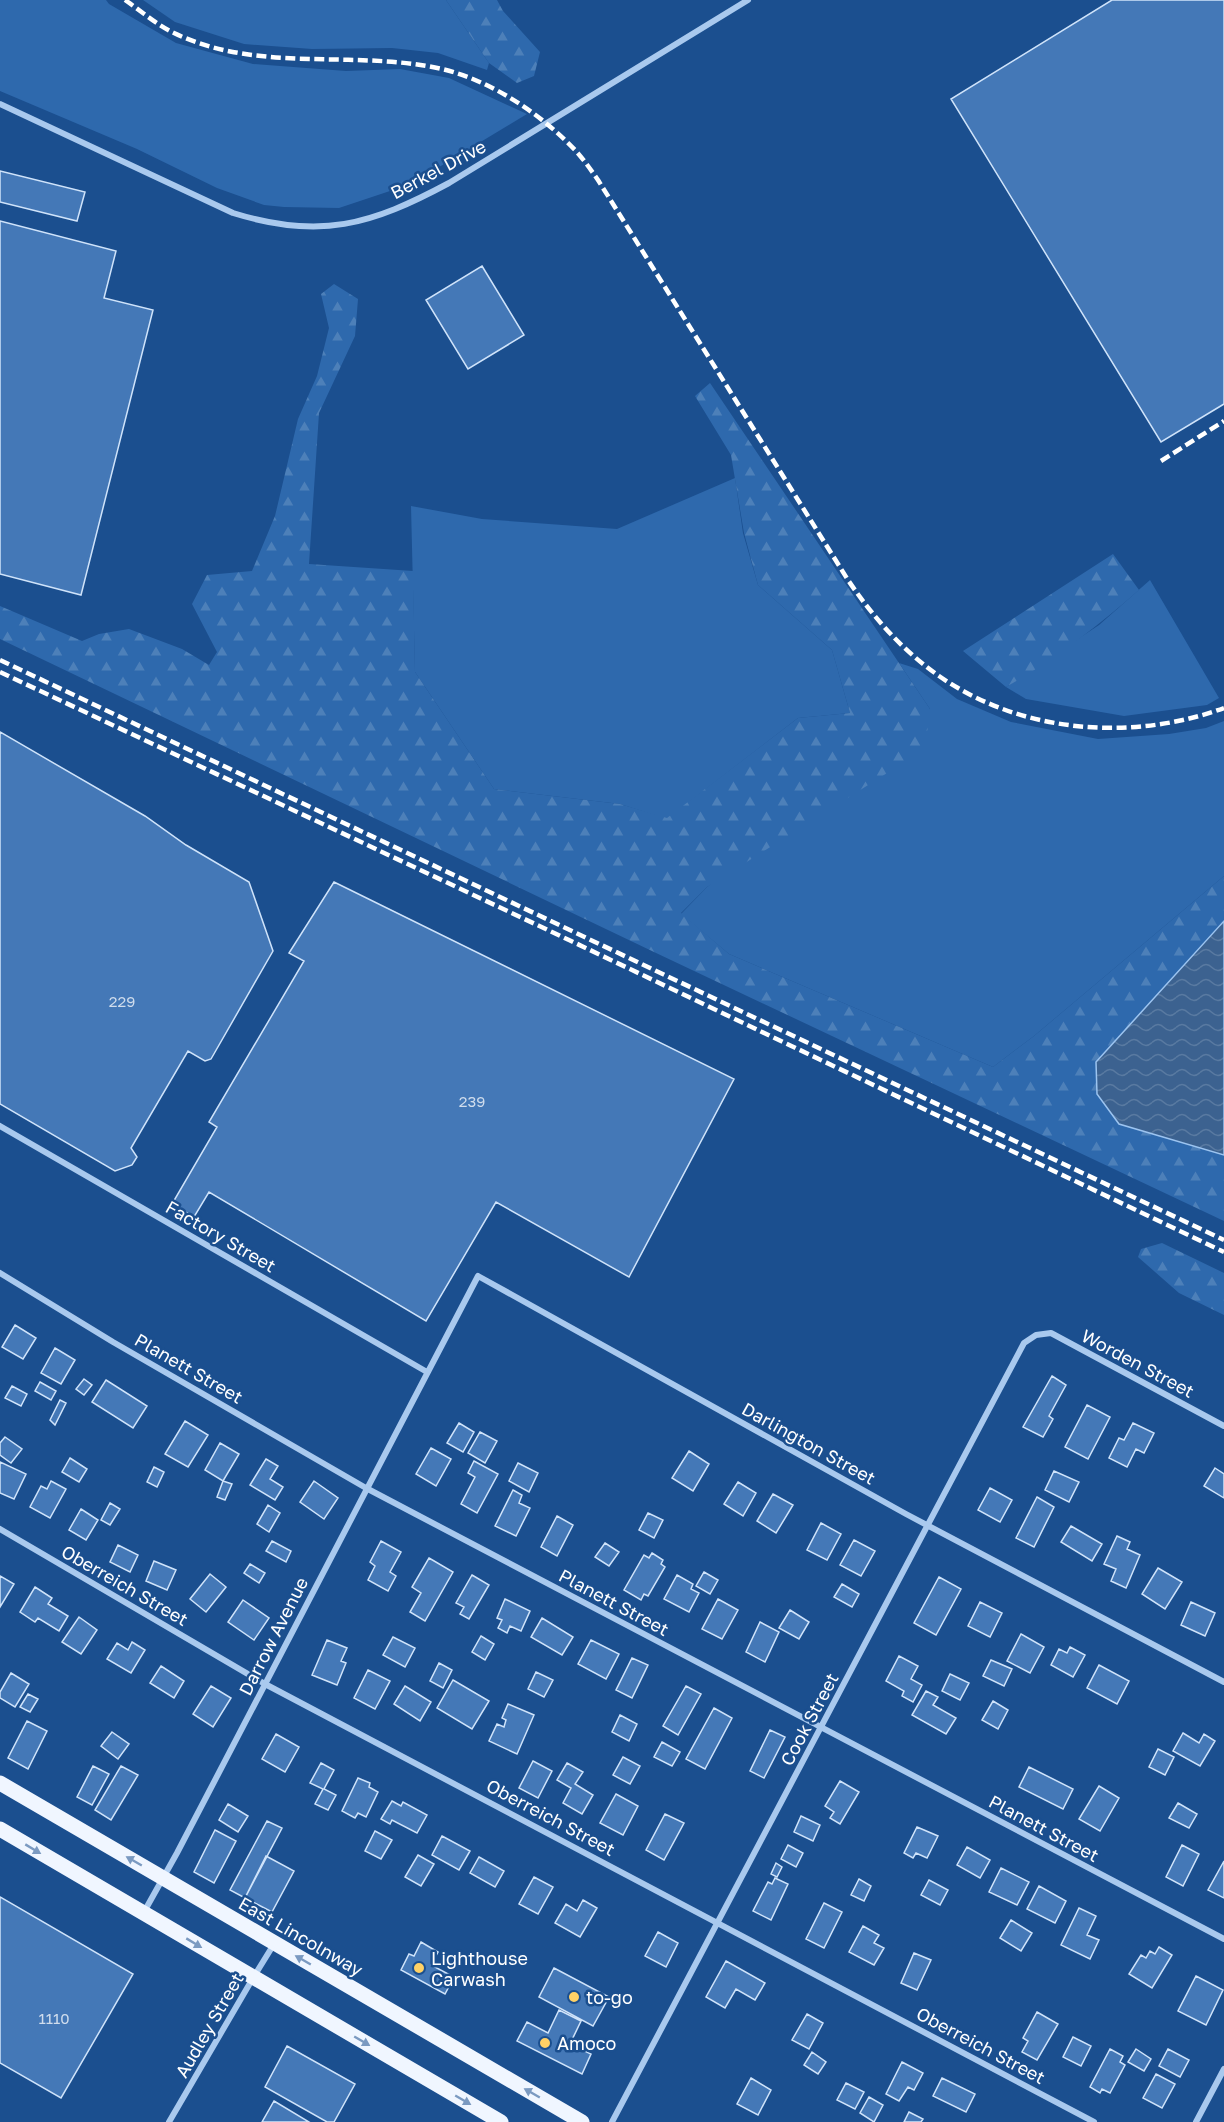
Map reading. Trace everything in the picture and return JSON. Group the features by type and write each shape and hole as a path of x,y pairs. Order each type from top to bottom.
{"main road":[{"name":"East Lincolnway","path":"0,1783 582,2122"},
{"path":"0,1829 501,2122"}],"street":[{"name":"Berkel Drive","path":"0,104 233,213 266,223 299,227 338,226 374,217 410,204 430,193 748,0"},
{"name":"Factory Street","path":"0,1126 428,1372"},
{"name":"Planett Street","path":"0,1273 113,1342 366,1488 1224,1939"},
{"name":"Darlington Street","path":"428,1372 478,1276 927,1524 1224,1682"},
{"name":"Worden Street","path":"1036,1335 1052,1334 1224,1426"},
{"name":"Cook Street","path":"612,2122 1024,1343 1036,1335"},
{"name":"Darrow Avenue","path":"144,1912 428,1372"},
{"name":"Oberreich Street","path":"0,1529 265,1684 1094,2122"},
{"name":"Audley Street","path":"169,2122 275,1943"},
{"path":"1196,2122 1224,2069"}],"green space":[{"path":"0,0 106,0 109,4 176,43 253,64 346,71 400,69 449,78 527,114 411,184 339,208 264,205 217,188 137,149 0,91"},
{"path":"143,0 446,0 489,63 487,70 438,53 392,48 312,49 244,44 175,22"},
{"path":"446,0 497,0 503,11 540,52 534,76 517,83 489,63"},
{"path":"334,284 358,299 355,336 319,413 309,564 413,571 415,672 494,789 620,804 667,818 798,718 850,713 832,650 758,585 744,533 731,455 695,396 710,383 930,709 925,749 707,887 681,913 729,954 993,1067 1034,1036 1224,876 1224,921 1096,1063 1120,1124 1224,1155 1224,1221 654,952 0,639 0,606 82,641 99,634 129,629 182,649 209,665 217,652 192,604 207,575 252,571 275,516 298,419 317,376 329,328 321,294"},
{"path":"735,478 743,533 758,585 832,650 850,713 798,718 667,819 620,804 494,789 415,672 411,506 482,519 617,529"},
{"path":"1113,554 1139,590 1092,629 1041,666 1006,687 963,651"},
{"path":"1150,580 1219,698 1207,705 1124,716 1026,699 1006,687 1099,625"},
{"path":"899,663 918,669 957,699 1011,722 1098,739 1169,734 1206,728 1224,721 1224,876 1034,1036 993,1067 729,954 681,914 707,887 930,709"},
{"path":"1162,1243 1224,1273 1224,1315 1179,1293 1138,1257 1141,1249"}],"water":[{"path":"1224,921 1224,1155 1119,1124 1097,1094 1096,1062"}],"building":[{"path":"1112,0 1224,0 1224,404 1161,442 951,99"},
{"path":"0,171 85,192 77,221 0,202"},
{"path":"0,221 116,251 104,298 153,310 81,595 0,574"},
{"path":"482,266 524,335 468,369 426,300"},
{"path":"0,732 145,816 186,845 249,882 273,951 211,1059 205,1061 188,1051 131,1148 137,1157 132,1165 115,1171 0,1104"},
{"path":"334,882 734,1079 629,1277 496,1202 426,1321 209,1192 194,1217 172,1204 217,1127 209,1122 304,961 289,953"},
{"path":"15,1325 36,1338 23,1359 2,1347"},
{"path":"55,1348 75,1360 61,1384 41,1373"},
{"path":"1052,1376 1066,1385 1049,1416 1053,1419 1043,1437 1023,1427"},
{"path":"84,1379 92,1385 84,1395 76,1389"},
{"path":"106,1380 147,1406 133,1428 92,1402"},
{"path":"40,1382 56,1391 51,1400 35,1391"},
{"path":"12,1386 27,1394 21,1406 5,1398"},
{"path":"60,1400 66,1403 55,1425 50,1420"},
{"path":"1087,1405 1110,1417 1088,1459 1065,1447"},
{"path":"185,1421 208,1435 188,1467 165,1454"},
{"path":"459,1423 474,1432 463,1452 447,1443"},
{"path":"1133,1423 1154,1433 1144,1453 1136,1449 1127,1467 1109,1458 1119,1438 1124,1440"},
{"path":"480,1432 497,1441 485,1463 468,1453"},
{"path":"5,1437 22,1449 11,1463 0,1455 0,1443"},
{"path":"220,1443 239,1454 223,1481 205,1470"},
{"path":"431,1448 451,1459 436,1486 416,1474"},
{"path":"689,1451 709,1464 693,1491 672,1478"},
{"path":"70,1458 87,1469 79,1482 62,1472"},
{"path":"266,1459 278,1466 270,1479 283,1487 275,1500 250,1485"},
{"path":"474,1461 498,1474 477,1513 461,1504 475,1477 468,1473"},
{"path":"0,1462 26,1474 14,1499 0,1493"},
{"path":"518,1463 538,1473 529,1492 509,1481"},
{"path":"154,1467 164,1472 157,1487 147,1482"},
{"path":"1215,1468 1224,1474 1224,1498 1204,1486"},
{"path":"1054,1471 1079,1482 1069,1502 1045,1490"},
{"path":"51,1481 66,1489 50,1518 30,1507 41,1486 47,1489"},
{"path":"223,1481 232,1484 225,1500 217,1497"},
{"path":"314,1481 338,1498 324,1519 300,1502"},
{"path":"738,1482 756,1493 743,1516 724,1504"},
{"path":"990,1488 1012,1500 1000,1522 978,1510"},
{"path":"513,1490 522,1495 519,1503 530,1508 516,1536 495,1526"},
{"path":"773,1494 793,1505 776,1533 757,1521"},
{"path":"1037,1497 1054,1507 1034,1547 1016,1538"},
{"path":"110,1503 120,1509 110,1525 101,1520"},
{"path":"268,1505 280,1513 269,1532 257,1524"},
{"path":"81,1509 98,1520 86,1540 69,1530"},
{"path":"648,1513 663,1520 654,1538 639,1530"},
{"path":"557,1516 573,1525 557,1556 541,1547"},
{"path":"821,1523 841,1534 827,1560 807,1550"},
{"path":"1071,1526 1102,1544 1092,1561 1061,1542"},
{"path":"1117,1536 1130,1542 1127,1549 1140,1555 1126,1588 1111,1581 1116,1569 1104,1564"},
{"path":"854,1540 875,1551 861,1576 840,1565"},
{"path":"272,1541 291,1551 286,1562 266,1551"},
{"path":"381,1541 401,1552 390,1572 396,1576 388,1591 368,1580 375,1566 370,1562"},
{"path":"605,1543 619,1552 609,1566 595,1557"},
{"path":"118,1545 138,1555 130,1572 110,1562"},
{"path":"652,1553 663,1560 661,1564 665,1567 648,1596 644,1594 641,1600 624,1590 644,1555 649,1558"},
{"path":"429,1558 453,1572 425,1621 410,1612 421,1593 412,1587"},
{"path":"154,1561 176,1570 167,1590 146,1581"},
{"path":"250,1564 265,1573 259,1583 244,1573"},
{"path":"1158,1568 1182,1582 1165,1609 1142,1594"},
{"path":"704,1572 718,1580 710,1594 696,1586"},
{"path":"210,1574 226,1587 206,1612 190,1599"},
{"path":"472,1575 489,1585 469,1619 460,1614 464,1607 456,1603"},
{"path":"677,1575 693,1584 691,1589 699,1593 689,1612 664,1599"},
{"path":"0,1576 14,1584 0,1607"},
{"path":"939,1577 961,1589 936,1635 914,1623"},
{"path":"842,1584 859,1594 852,1607 834,1597"},
{"path":"35,1587 52,1598 48,1604 68,1616 59,1631 38,1618 35,1622 20,1612"},
{"path":"505,1599 530,1611 521,1631 510,1626 507,1633 498,1628 502,1620 497,1618"},
{"path":"718,1599 738,1610 722,1639 702,1629"},
{"path":"243,1600 269,1618 254,1640 228,1622"},
{"path":"980,1602 1002,1613 990,1637 968,1626"},
{"path":"1191,1602 1215,1613 1205,1636 1181,1625"},
{"path":"790,1610 809,1622 799,1639 779,1628"},
{"path":"79,1617 97,1630 81,1654 62,1642"},
{"path":"542,1618 573,1637 562,1655 531,1637"},
{"path":"760,1622 779,1632 765,1662 746,1652"},
{"path":"1021,1634 1044,1647 1030,1673 1007,1661"},
{"path":"481,1636 494,1644 485,1660 472,1652"},
{"path":"393,1637 415,1648 405,1667 383,1655"},
{"path":"327,1640 347,1648 341,1661 346,1663 337,1685 312,1675"},
{"path":"591,1640 619,1654 606,1679 578,1664"},
{"path":"132,1642 145,1650 131,1673 107,1659 117,1643 128,1650"},
{"path":"1070,1647 1085,1655 1073,1677 1051,1665 1059,1649 1067,1653"},
{"path":"899,1656 918,1666 911,1679 922,1685 913,1702 902,1696 904,1691 886,1681"},
{"path":"632,1658 648,1665 632,1698 616,1690"},
{"path":"991,1660 1012,1669 1004,1686 983,1676"},
{"path":"439,1663 452,1670 443,1688 430,1681"},
{"path":"1099,1665 1129,1681 1117,1704 1087,1688"},
{"path":"161,1666 184,1681 174,1698 150,1683"},
{"path":"368,1670 390,1681 375,1709 354,1698"},
{"path":"536,1672 553,1680 544,1697 528,1689"},
{"path":"11,1673 29,1684 15,1707 0,1698 0,1692"},
{"path":"950,1674 969,1683 960,1700 942,1691"},
{"path":"453,1680 489,1701 472,1729 437,1708"},
{"path":"211,1686 231,1698 213,1727 193,1714"},
{"path":"405,1686 431,1702 420,1721 394,1704"},
{"path":"686,1686 701,1694 678,1735 663,1726"},
{"path":"926,1691 938,1697 933,1705 956,1718 946,1734 912,1715"},
{"path":"28,1694 38,1699 30,1712 20,1707"},
{"path":"993,1701 1008,1710 998,1729 982,1720"},
{"path":"508,1704 534,1715 517,1754 489,1741 497,1724 504,1727 506,1720 502,1718"},
{"path":"714,1708 732,1718 705,1769 686,1759"},
{"path":"620,1715 637,1724 629,1741 612,1732"},
{"path":"27,1721 47,1731 28,1769 8,1758"},
{"path":"770,1730 785,1737 764,1778 750,1771"},
{"path":"112,1732 129,1744 118,1759 101,1746"},
{"path":"1183,1733 1199,1743 1204,1734 1215,1741 1200,1766 1173,1751"},
{"path":"276,1734 299,1747 285,1772 262,1759"},
{"path":"662,1742 680,1752 672,1766 654,1757"},
{"path":"1158,1749 1174,1757 1165,1775 1149,1767"},
{"path":"623,1757 640,1766 630,1784 613,1775"},
{"path":"533,1761 552,1771 538,1798 519,1788"},
{"path":"321,1763 334,1770 324,1789 336,1795 328,1810 315,1804 323,1789 310,1783"},
{"path":"567,1763 583,1772 575,1784 593,1795 582,1814 563,1803 571,1788 557,1780"},
{"path":"93,1766 109,1774 92,1805 77,1797"},
{"path":"121,1766 138,1775 111,1820 95,1810"},
{"path":"1029,1767 1073,1789 1063,1809 1019,1787"},
{"path":"358,1778 370,1783 369,1787 378,1792 366,1817 358,1813 355,1818 342,1811"},
{"path":"840,1781 859,1792 840,1824 830,1818 834,1812 825,1806"},
{"path":"1099,1786 1119,1798 1100,1831 1079,1819"},
{"path":"616,1794 638,1806 623,1835 600,1823"},
{"path":"392,1801 401,1806 403,1802 427,1815 417,1833 392,1820 390,1824 381,1819"},
{"path":"1178,1803 1197,1814 1189,1828 1169,1818"},
{"path":"228,1804 248,1816 238,1832 219,1820"},
{"path":"665,1814 684,1823 664,1860 646,1850"},
{"path":"801,1816 820,1825 813,1841 794,1832"},
{"path":"267,1821 282,1828 245,1898 230,1890"},
{"path":"917,1827 938,1836 927,1858 916,1853 913,1858 904,1853"},
{"path":"215,1830 236,1841 214,1883 194,1872"},
{"path":"375,1831 392,1840 381,1859 365,1851"},
{"path":"442,1836 470,1851 459,1870 432,1855"},
{"path":"788,1845 803,1853 796,1867 781,1859"},
{"path":"1182,1845 1199,1854 1183,1886 1166,1877"},
{"path":"967,1847 990,1860 980,1878 957,1865"},
{"path":"418,1855 434,1864 421,1886 405,1877"},
{"path":"266,1856 294,1871 272,1912 245,1898"},
{"path":"479,1857 504,1871 495,1887 470,1873"},
{"path":"1224,1861 1224,1898 1208,1890"},
{"path":"776,1863 782,1867 777,1877 771,1874"},
{"path":"1001,1868 1029,1882 1017,1905 989,1892"},
{"path":"534,1877 553,1887 538,1914 519,1904"},
{"path":"775,1878 788,1884 771,1920 753,1911 768,1882 772,1884"},
{"path":"859,1879 871,1886 864,1901 851,1895"},
{"path":"929,1880 948,1890 940,1905 921,1895"},
{"path":"1039,1886 1066,1901 1055,1923 1027,1909"},
{"path":"0,1897 133,1974 61,2098 0,2063"},
{"path":"583,1900 597,1908 580,1937 555,1923 566,1904 577,1911"},
{"path":"824,1903 842,1912 824,1948 806,1939"},
{"path":"1079,1908 1096,1916 1087,1935 1099,1940 1090,1959 1061,1945"},
{"path":"1011,1920 1032,1933 1021,1951 1000,1938"},
{"path":"863,1926 879,1935 874,1943 884,1948 874,1965 849,1952"},
{"path":"658,1932 678,1943 666,1967 645,1956"},
{"name":"Lighthouse Carwash","path":"421,1942 438,1952 431,1965 454,1977 445,1994 401,1970 409,1954 414,1956"},
{"path":"1159,1947 1172,1955 1152,1988 1129,1974 1141,1955 1146,1958 1150,1951 1155,1954"},
{"path":"914,1953 931,1960 917,1990 901,1983"},
{"path":"726,1961 765,1983 755,2000 736,1989 725,2008 706,1997"},
{"name":"to-go","path":"554,1968 609,1997 593,2026 539,1997"},
{"path":"1196,1976 1223,1990 1206,2025 1178,2011"},
{"name":"Amoco","path":"559,2010 581,2021 570,2044 591,2054 582,2074 517,2041 527,2022 548,2033"},
{"path":"1037,2012 1058,2024 1037,2060 1022,2052 1028,2041 1023,2038"},
{"path":"807,2014 823,2023 809,2049 792,2040"},
{"path":"1073,2037 1091,2046 1081,2066 1063,2057"},
{"path":"287,2046 355,2084 334,2122 327,2122 265,2087"},
{"path":"1110,2049 1123,2056 1120,2062 1125,2065 1110,2093 1102,2089 1100,2093 1090,2087"},
{"path":"1136,2049 1151,2059 1144,2071 1128,2062"},
{"path":"1168,2049 1189,2060 1180,2077 1159,2066"},
{"path":"812,2052 826,2062 818,2074 804,2065"},
{"path":"902,2062 923,2073 914,2090 908,2087 899,2101 886,2094"},
{"path":"1156,2074 1175,2084 1162,2108 1143,2098"},
{"path":"751,2078 771,2090 758,2115 737,2104"},
{"path":"942,2078 975,2094 966,2112 933,2096"},
{"path":"846,2083 864,2092 855,2109 837,2100"},
{"path":"869,2097 883,2105 874,2122 860,2113"},
{"path":"274,2101 309,2122 262,2122"},
{"path":"909,2112 923,2119 921,2122 904,2122"}],"railway":[{"path":"125,0 174,33 206,45 239,53 306,59 408,63 461,74 497,90 547,124 576,151 598,180 848,580 878,620 901,644 939,676 971,695 1005,710 1041,720 1077,726 1115,728 1152,725 1188,719 1224,708"},
{"path":"1161,461 1224,421"},
{"path":"0,660 1224,1240"},
{"path":"0,672 1224,1252"}],"place":[{"name":"Lighthouse Carwash","path":"419,1968"},
{"name":"to-go","path":"574,1997"},
{"name":"Amoco","path":"545,2043"}]}
